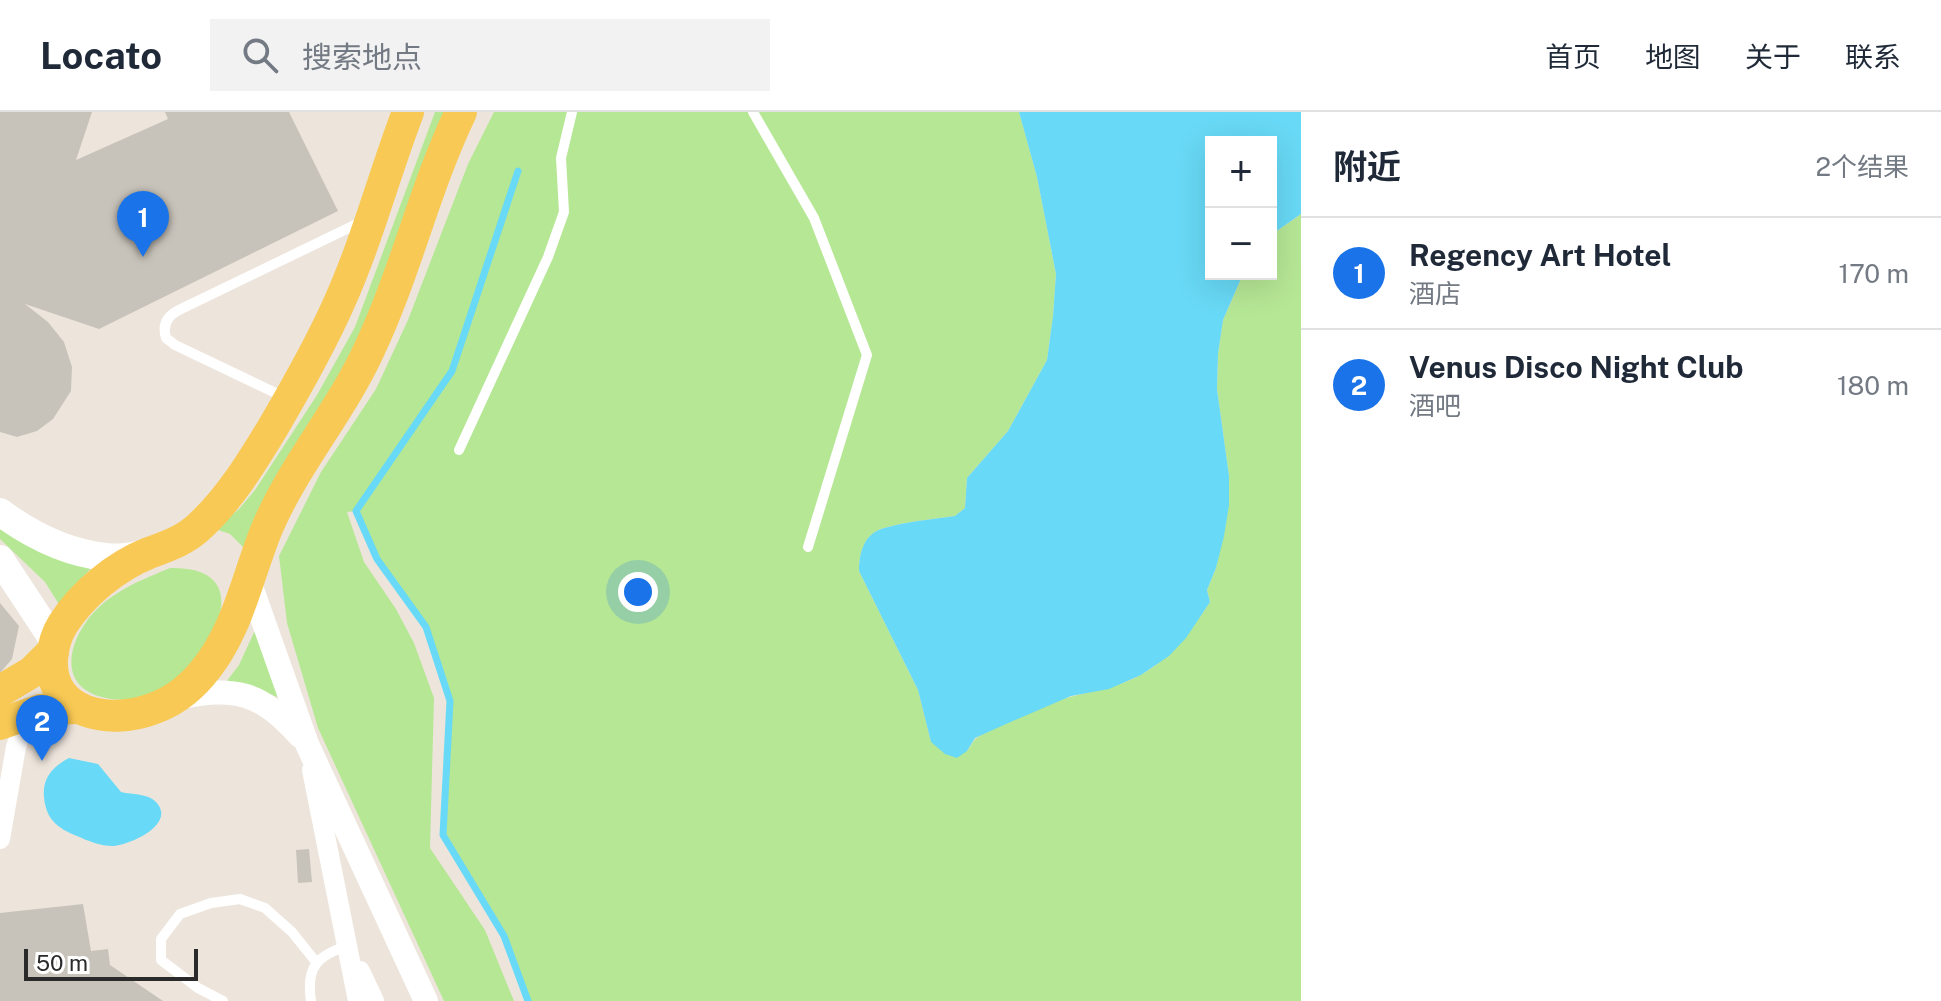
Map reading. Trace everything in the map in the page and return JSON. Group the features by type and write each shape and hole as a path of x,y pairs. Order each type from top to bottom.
{"main road":[{"path":"0,512 47,541 108,558 146,554 170,547 199,527 255,457 289,400 340,302 408,112"},
{"path":"13,719 58,708 124,715 151,710 175,698 200,676 220,649 236,617 269,525 293,479 329,424 378,331 394,295 432,178 461,112"},
{"path":"0,691 32,672 53,646 68,616 85,597 113,573 146,554"},
{"path":"0,559 53,646 54,681 58,690 76,708"}],"street":[{"path":"371,218 395,112"},
{"path":"249,581 307,744 426,1001"},
{"path":"175,698 222,691 241,694 270,707 307,744 358,1001"},
{"path":"0,839 16,747 13,719"},
{"path":"0,774 7,798"},
{"path":"347,946 374,1001"}],"lane":[{"path":"459,450 548,257 564,212 561,158 572,112"},
{"path":"753,112 814,218 867,355 808,547"},
{"path":"289,400 175,345 166,338 165,324 173,313 371,218"},
{"path":"223,1001 198,988 161,960 161,939 180,914 211,903 240,899 265,908 292,932 316,962"},
{"path":"311,1001 308,982 316,962 331,951 347,946"}],"green space":[{"path":"435,112 446,112 366,327 246,550 230,534 215,529 239,509 255,490 317,395 355,327"},
{"path":"494,112 1019,112 1037,177 1056,274 1047,360 1008,431 967,478 965,508 955,516 901,524 875,532 864,545 859,566 918,690 931,742 967,751 978,737 1025,714 1144,673 1173,650 1210,602 1207,590 1216,568 1229,476 1217,389 1223,320 1240,280 1277,280 1277,231 1301,214 1301,1001 529,1001 504,936 443,835 450,701 426,627 377,559 356,511 347,512 364,562 396,609 414,643 434,698 430,848 485,930 514,1001 444,1001 318,728 287,623 279,556 321,472 376,389 408,320 468,164"},
{"path":"0,517 95,564 74,587 62,609 45,582 0,539"},
{"path":"170,568 197,571 213,580 221,594 220,611 204,649 175,680 155,691 120,700 90,693 79,684 71,661 73,648 86,622 113,596"},
{"path":"256,628 282,699 247,685 226,682 239,665"}],"water":[{"path":"1019,112 1301,112 1301,214 1277,231 1277,136 1205,136 1205,280 1240,280 1223,320 1218,354 1217,389 1229,476 1229,505 1216,568 1207,590 1210,602 1186,638 1169,656 1141,675 1109,689 1071,696 1006,724 975,738 967,751 957,758 945,754 931,742 918,690 859,571 860,560 864,544 875,532 902,524 955,516 965,508 967,478 1008,431 1047,360 1056,274 1037,177"},
{"path":"69,758 98,764 121,792 152,799 161,810 161,818 149,832 130,842 113,846 90,841 58,826 47,811 44,790 50,773"}],"building":[{"path":"0,112 92,112 76,160 168,119 165,112 289,112 338,211 99,329 25,304 48,322 64,342 72,367 71,391 53,419 37,431 17,437 0,432"},
{"path":"0,603 19,626 12,659 0,673"},
{"path":"309,849 312,882 298,883 296,850"},
{"path":"83,904 91,951 108,949 110,965 163,1001 0,1001 0,913"}],"waterway":[{"path":"518,171 452,371 356,511 377,559 426,627 450,701 443,835 504,936 528,1001"}],"place":[{"name":"Regency Art Hotel","path":"143,257"},
{"name":"Venus Disco Night Club","path":"42,761"}]}
